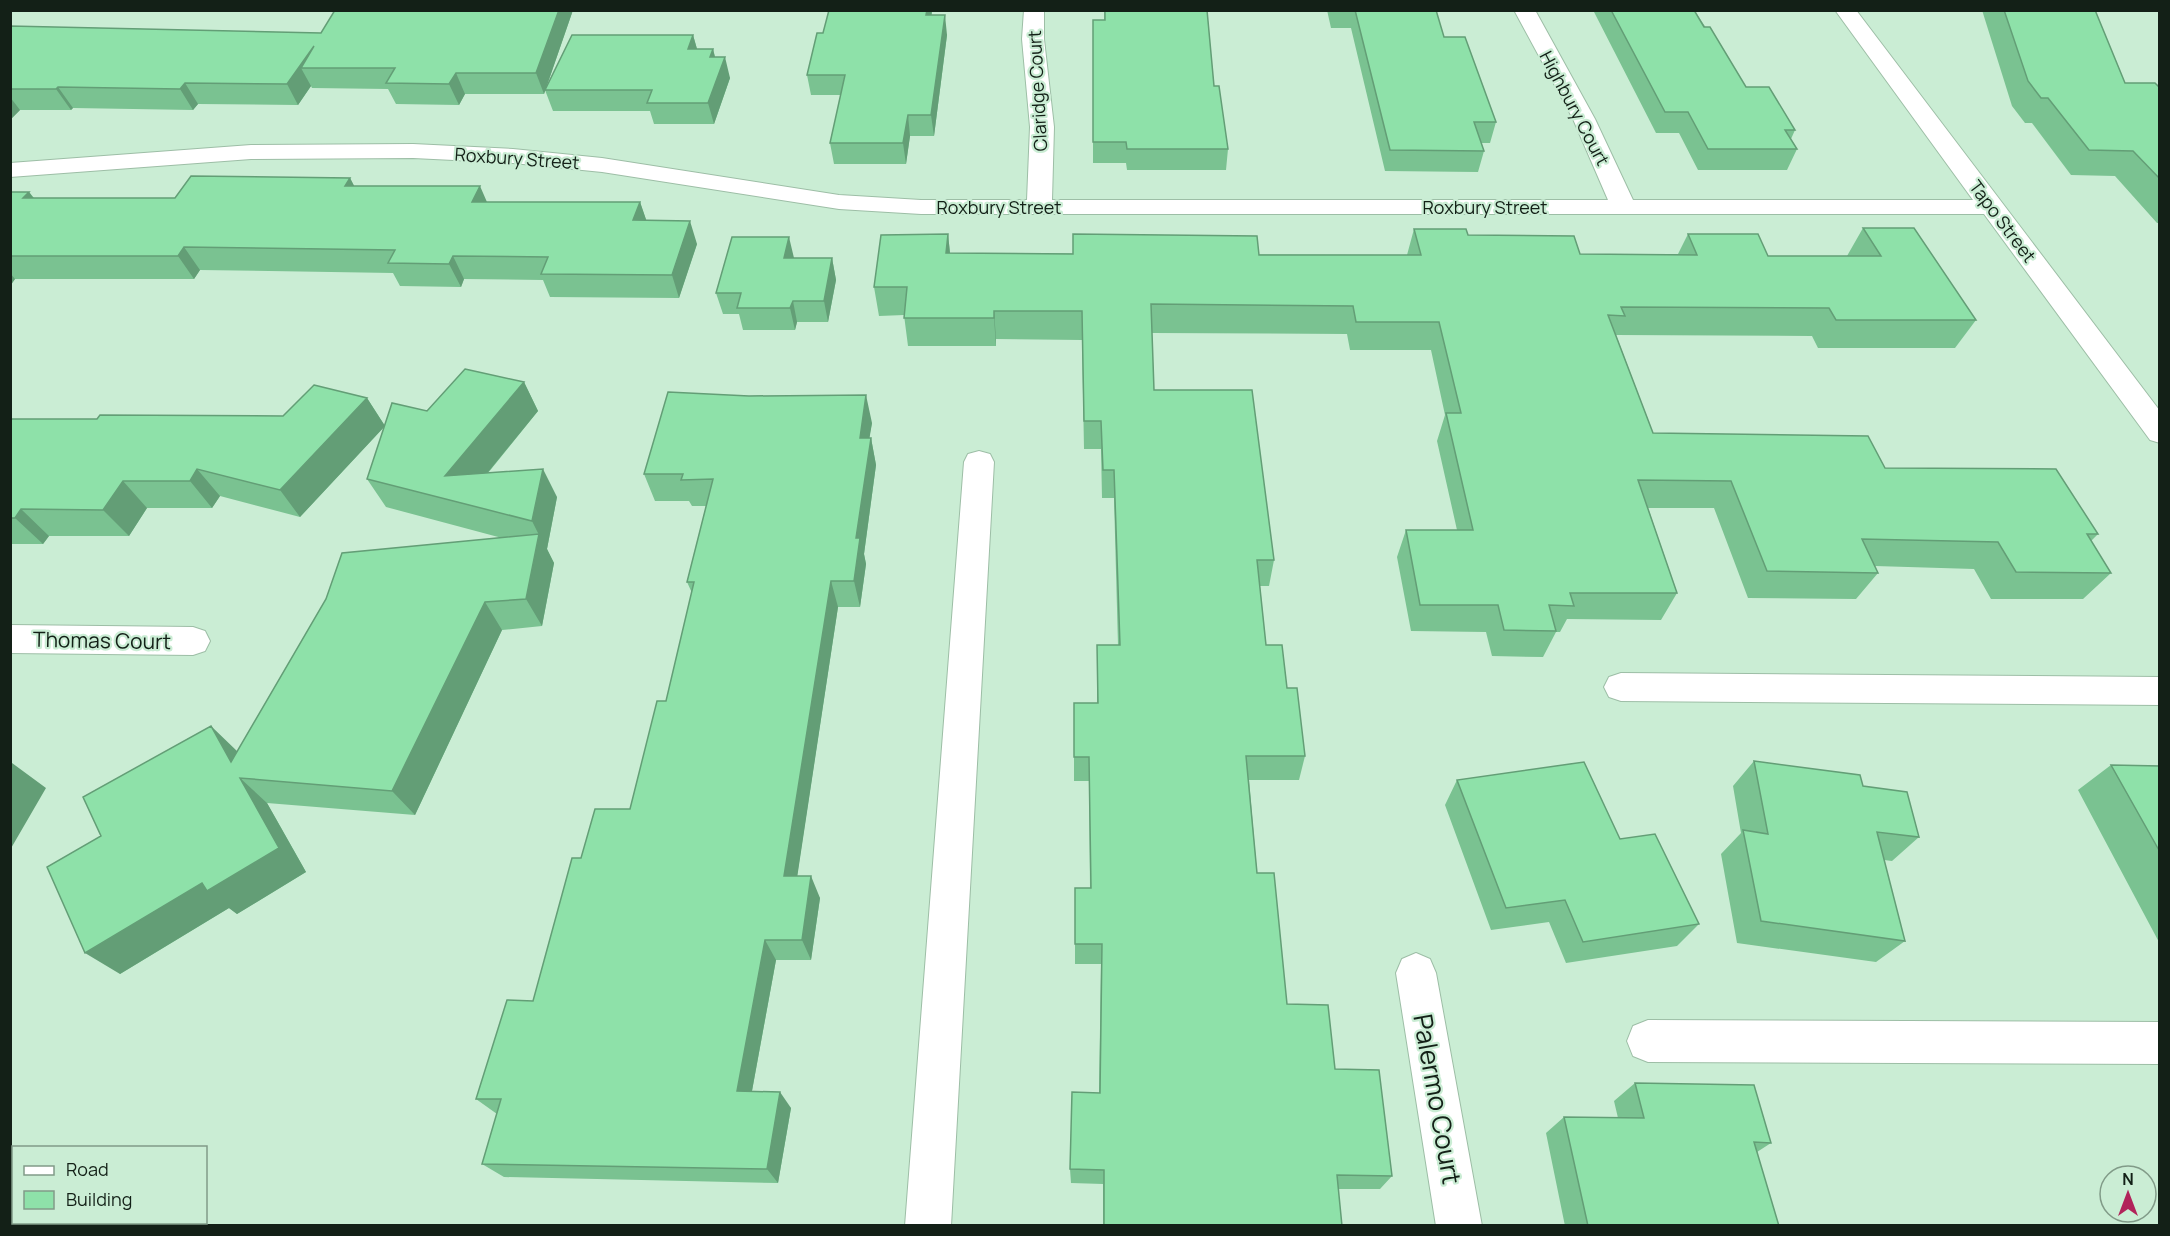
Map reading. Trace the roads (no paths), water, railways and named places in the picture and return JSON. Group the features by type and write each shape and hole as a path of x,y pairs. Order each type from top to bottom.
{"street":[{"name":"Claridge Court","path":"1034,10 1033,39 1042,127 1039,207"},
{"name":"Highbury Court","path":"1524,10 1584,119 1624,207"},
{"name":"Tapo Street","path":"1845,10 2160,433"},
{"name":"Roxbury Street","path":"10,170 251,152 413,151 513,156 602,165 839,202 921,207 1992,207"},
{"path":"928,1226 979,462"},
{"name":"Thomas Court","path":"10,639 193,641"},
{"path":"1621,687 2160,691"},
{"name":"Palermo Court","path":"1416,973 1459,1226"},
{"path":"1648,1041 2160,1043"}]}
